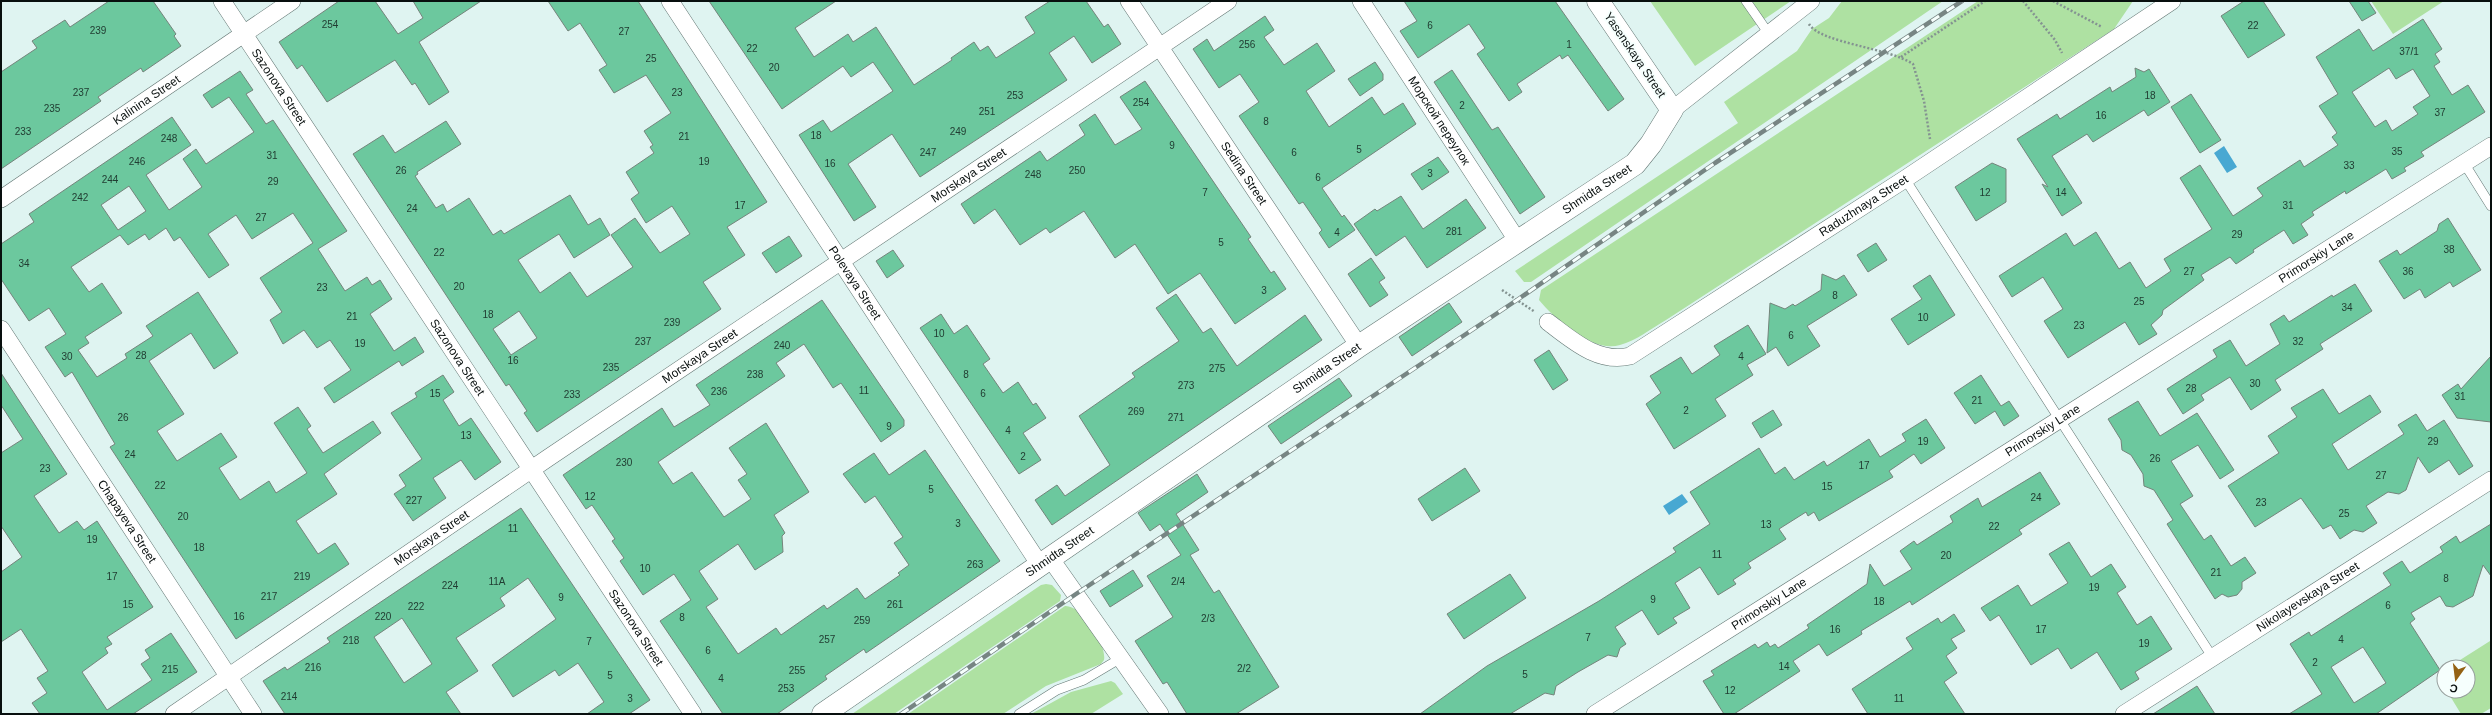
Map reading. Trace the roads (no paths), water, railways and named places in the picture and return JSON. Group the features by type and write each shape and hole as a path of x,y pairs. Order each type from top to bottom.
{"street":[{"name":"Sazonova Street","path":"222,1 693,714"},
{"name":"Kalinina Street","path":"1,199 292,1"},
{"name":"Polevaya Street","path":"670,1 840,260 1045,561 1121,658"},
{"name":"Sedina Street","path":"1129,1 1359,346"},
{"name":"Morskaya Street","path":"174,714 531,469 840,260 1228,1"},
{"name":"Морской переулок","path":"1361,1 1517,240"},
{"name":"Yasenskaya Street","path":"1598,1 1672,110"},
{"name":"Raduzhnaya Street","path":"1548,322 1583,347 1601,355 1622,358 1630,356 1905,179 2172,1"},
{"name":"Shmidta Street","path":"823,714 1359,346 1517,240 1635,164 1651,144 1672,110 1808,3"},
{"name":"Primorskiy Lane","path":"1595,714 2491,146"},
{"name":"Chapayeva Street","path":"1,329 253,714"},
{"name":"Nikolayevskaya Street","path":"2124,714 2491,480"},
{"path":"1121,658 1160,714"}],"lane":[{"path":"1746,1 1769,34"},
{"path":"2464,163 2491,206"},
{"path":"1905,179 2213,658"},
{"path":"1019,714 1057,690 1084,680 1121,658"}],"water":[{"path":"2224,146 2237,167 2227,173 2214,153"},
{"path":"1682,494 1688,502 1669,515 1663,506"}],"railway":[{"path":"901,714 1076,594 1517,300 1715,163 1962,1"}]}
